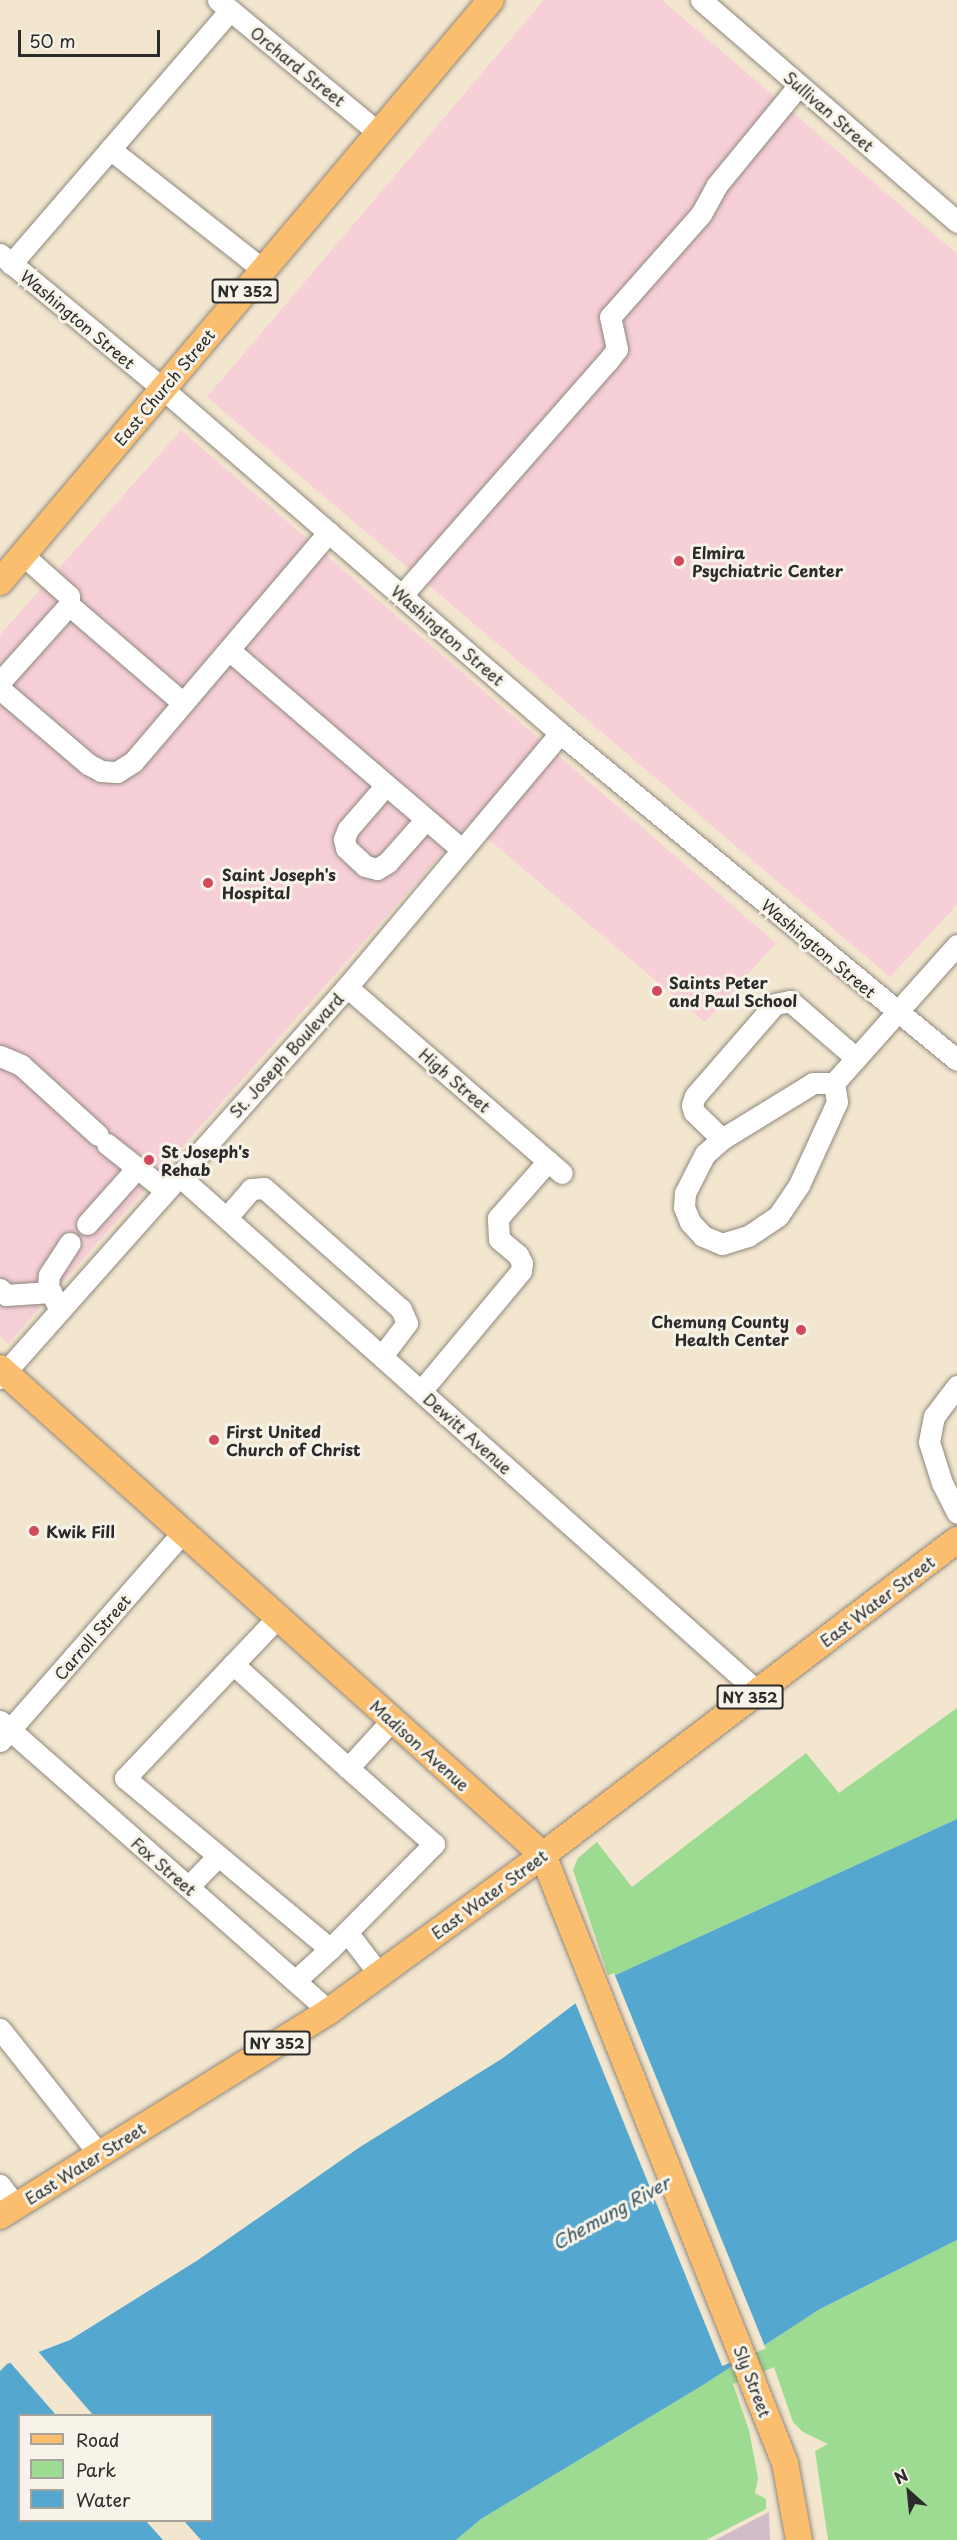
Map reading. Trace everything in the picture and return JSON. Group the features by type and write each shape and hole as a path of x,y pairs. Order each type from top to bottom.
{"main road":[{"name":"East Church Street","path":"0,582 491,0"},
{"name":"Madison Avenue","path":"2,1373 543,1855 691,2226"},
{"name":"East Water Street","path":"8,2211 328,2011 543,1855 957,1540"},
{"name":"Sly Street","path":"691,2226 785,2463 799,2540"}],"street":[{"name":"Sullivan Street","path":"701,0 957,222"},
{"name":"Orchard Street","path":"224,5 379,133"},
{"path":"5,259 110,149 224,5"},
{"path":"402,595 612,356 617,349 610,317 700,214 717,185 800,85"},
{"path":"110,149 263,270"},
{"name":"Washington Street","path":"5,259 163,389 560,733 897,1013 957,1060"},
{"path":"0,689 88,764 101,771 117,772 133,762 329,532"},
{"path":"0,682 69,605 69,596 23,555"},
{"path":"69,605 183,703"},
{"path":"229,650 462,849"},
{"name":"St. Joseph Boulevard","path":"2,1373 55,1301 172,1183 347,987 560,733"},
{"path":"386,785 348,829 344,839 346,848 365,866 377,869 388,862 426,819"},
{"path":"834,1083 837,1102 799,1185 778,1216 748,1236 722,1244 703,1236 690,1222 684,1207 685,1193 705,1154 722,1139 813,1083 834,1083 957,945"},
{"name":"High Street","path":"347,987 555,1167 498,1218 499,1239 518,1255 522,1263 521,1271 421,1391"},
{"path":"722,1139 694,1112 692,1105 695,1096 775,1004 790,1001 856,1058"},
{"name":"Dewitt Avenue","path":"1,1055 21,1065 137,1168 172,1183 226,1217 757,1691"},
{"path":"87,1224 137,1168"},
{"path":"226,1217 251,1189 264,1188 393,1301 406,1315 407,1323 382,1356"},
{"path":"3,1292 55,1301 49,1275 70,1243"},
{"path":"957,1386 934,1416 929,1442 942,1484 957,1512"},
{"name":"Carroll Street","path":"3,1731 183,1532"},
{"path":"278,1617 125,1778 330,1949"},
{"path":"233,1664 434,1844 295,1981"},
{"path":"348,1768 392,1720"},
{"name":"Fox Street","path":"3,1731 188,1887 328,2011"},
{"path":"188,1887 218,1856"},
{"path":"347,1932 379,1974"},
{"path":"0,2028 99,2154"},
{"path":"0,2185 8,2211"}],"shaded area":[{"name":"Elmira Psychiatric Center","path":"544,0 662,0 957,254 957,905 890,977 207,397"},
{"name":"Saint Joseph's Hospital","path":"181,430 776,943 705,1022 469,823 8,1344 0,1337 0,635"},
{"path":"769,2512 770,2540 715,2540"}],"green space":[{"path":"957,1708 957,1819 609,1978 573,1870 578,1858 597,1842 632,1887 806,1753 839,1793"},
{"path":"957,2240 957,2540 828,2540 815,2451 828,2444 803,2432 793,2422 774,2367 733,2384 749,2430 758,2478 755,2493 766,2499 766,2509 706,2540 456,2540 481,2519 703,2385 820,2309"}],"water":[{"name":"Chemung River","path":"957,1819 957,2240 820,2309 703,2385 481,2519 456,2540 0,2540 0,2371 7,2364 70,2340 198,2260 360,2147 503,2058 609,1978"}],"pier":[{"path":"614,1973 766,2349 722,2366 570,1991"},
{"path":"36,2349 92,2414 55,2414 8,2360"},
{"path":"147,2522 185,2522 201,2540 163,2540"}],"place":[{"name":"Elmira Psychiatric Center","path":"679,561"},
{"name":"Saint Joseph's Hospital","path":"208,883"},
{"name":"Saints Peter and Paul School","path":"657,991"},
{"name":"St Joseph's Rehab","path":"149,1160"},
{"name":"Chemung County Health Center","path":"801,1330"},
{"name":"First United Church of Christ","path":"214,1440"},
{"name":"Kwik Fill","path":"34,1531"}]}
